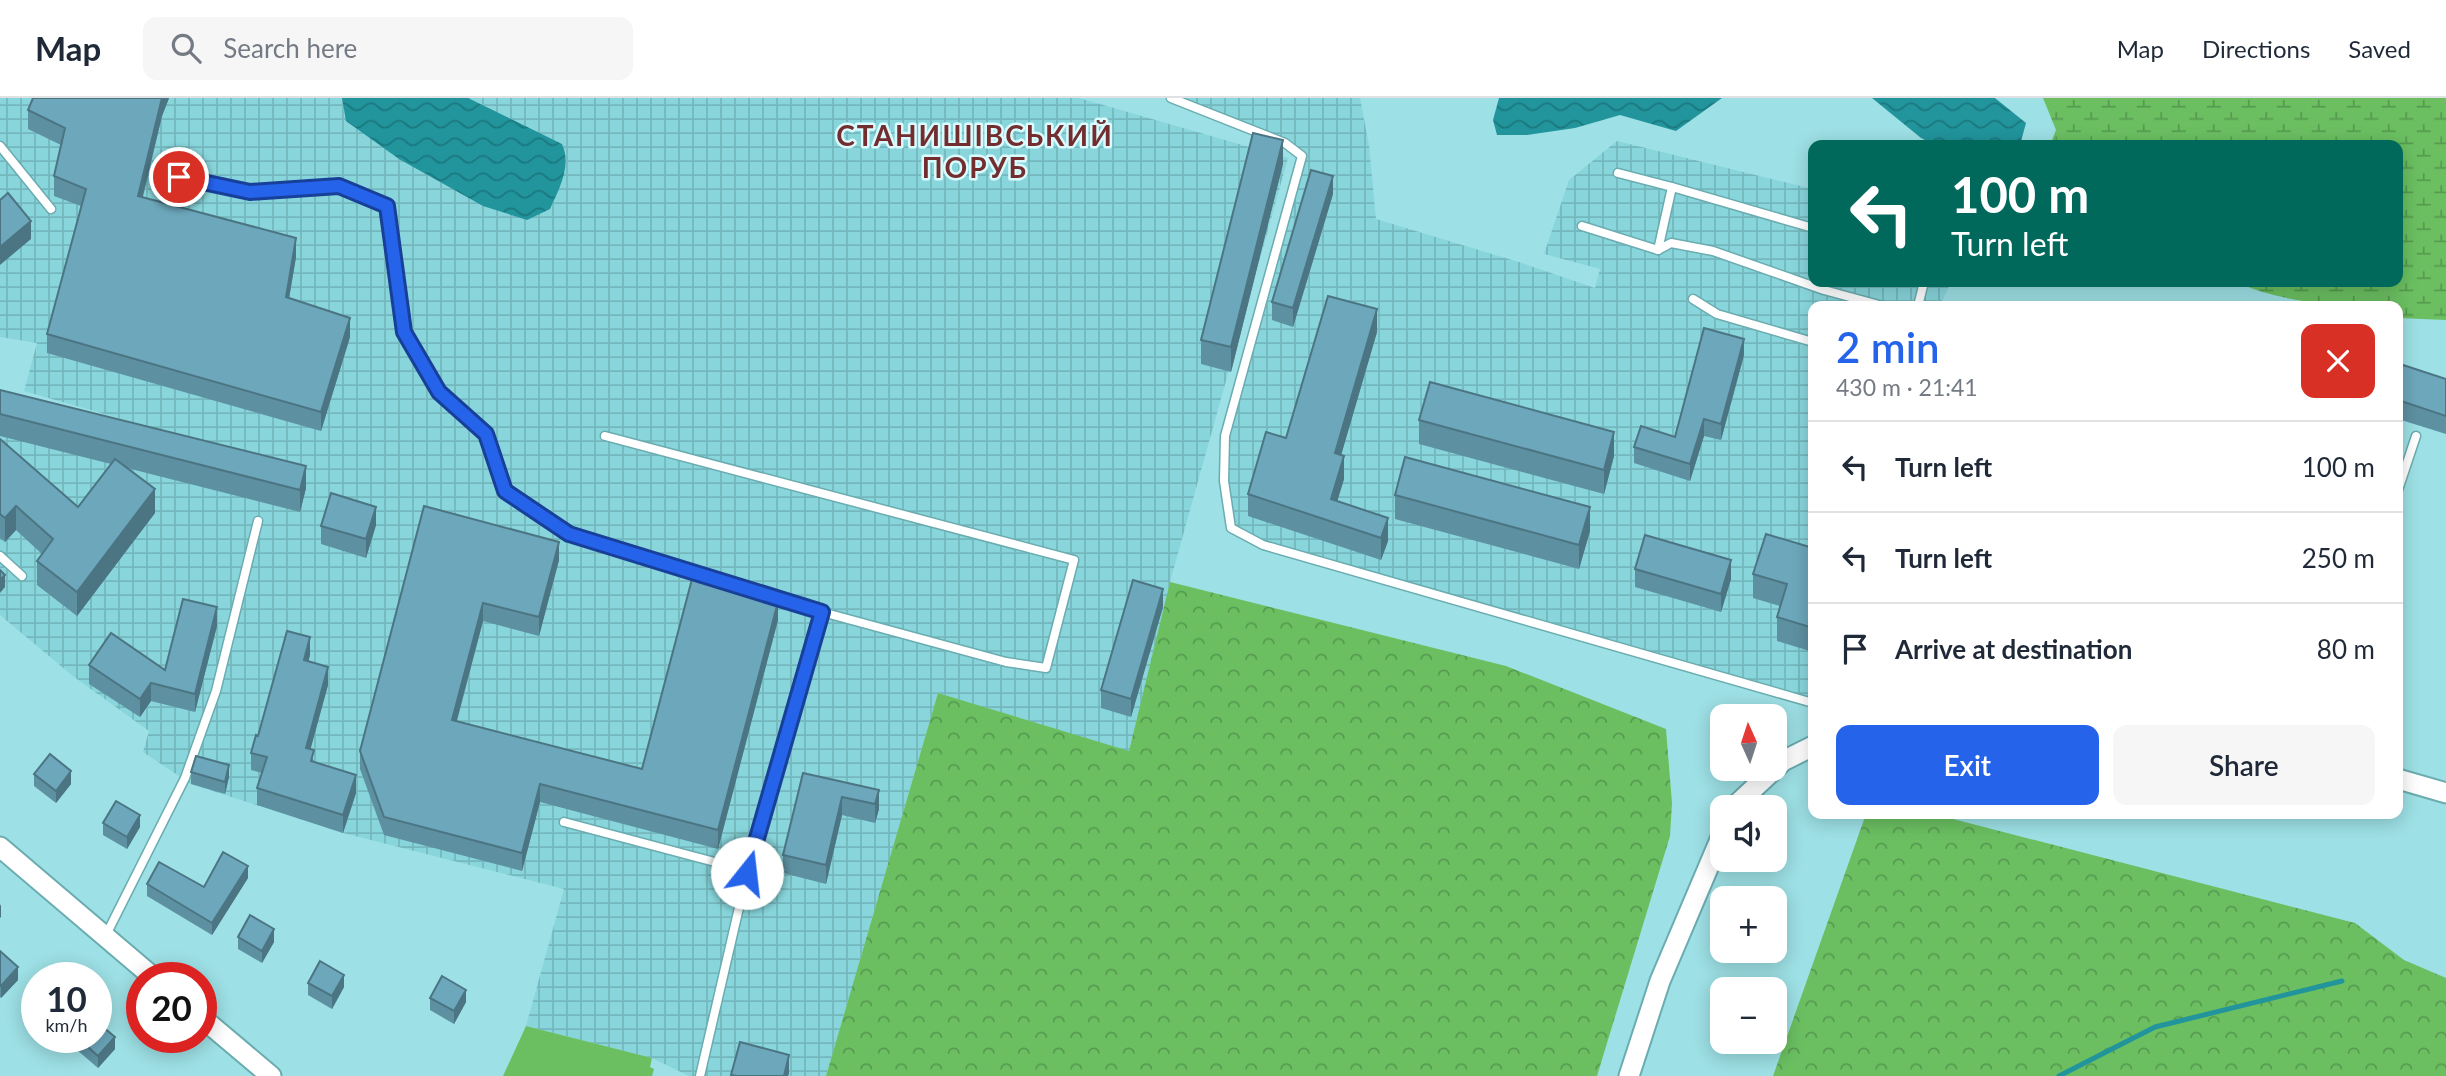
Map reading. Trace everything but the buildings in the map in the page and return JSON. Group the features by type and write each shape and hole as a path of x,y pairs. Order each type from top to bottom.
{"street":[{"path":"1747,795 1783,761 1808,748"},
{"path":"2403,780 2446,793"},
{"path":"0,847 135,962"},
{"path":"1629,1076 1660,981 1710,863"},
{"path":"217,1030 271,1076"}],"lane":[{"path":"1171,98 1285,143 1302,156 1225,436 1224,481 1231,528 1263,545 1808,702"},
{"path":"0,145 51,209"},
{"path":"1618,173 1808,227"},
{"path":"179,177 250,192 339,186 387,206 404,332 439,392 486,434 505,491 569,534 822,612 1006,662 1046,668 1074,560 605,436"},
{"path":"1658,250 1672,187"},
{"path":"1582,226 1658,250 1671,243 1713,251 1808,284"},
{"path":"1815,287 1865,301"},
{"path":"1693,299 1717,314 1808,341"},
{"path":"2403,475 2416,436"},
{"path":"105,937 185,778 216,691 258,521"},
{"path":"0,556 22,576"},
{"path":"700,1076 747,873 822,612"},
{"path":"564,822 747,873"}],"shaded area":[{"path":"0,98 1079,98 1288,158 1170,582 1129,752 938,693 826,1076 689,1076 652,1058 526,1026 564,889 343,833 191,784 143,752 149,731 74,677 0,615 0,404 289,467 24,391 37,343 0,337"},
{"path":"1171,98 1360,98 1369,145 1376,219 1595,288 1600,269 1544,254 1569,180 1617,141 1808,188 1808,287 1949,287 1942,301 1808,301 1808,702 1263,545 1231,528 1224,481 1225,436 1302,156 1285,143"}],"green space":[{"path":"2043,98 2446,98 2446,320 2403,318 2403,301 2302,301 2248,287 2403,287 2403,140 2052,140 2056,130"},
{"path":"1170,582 1506,666 1666,729 1672,803 1670,836 1597,1076 826,1076 938,693 1129,751"},
{"path":"1864,819 1953,819 2355,923 2404,960 2446,978 2446,1076 1773,1076 1781,1054 1787,1054 1787,1037"},
{"path":"526,1026 652,1058 652,1076 503,1076"}],"water":[{"path":"342,98 468,98 562,144 565,169 550,209 527,220 483,206 399,159 346,121"},
{"path":"1499,98 1722,98 1676,131 1620,115 1575,128 1527,135 1497,135 1493,120"},
{"path":"1872,98 1995,98 2026,123 2021,140 1921,138"}],"waterway":[{"path":"2059,1076 2155,1027 2342,981"}],"district":[{"name":"СТАНИШІВСЬКИЙ ПОРУБ","path":"975,152"}],"route":[{"path":"179,177 250,192 339,186 387,206 404,332 439,392 486,434 505,491 569,534 822,612 747,873"}]}
